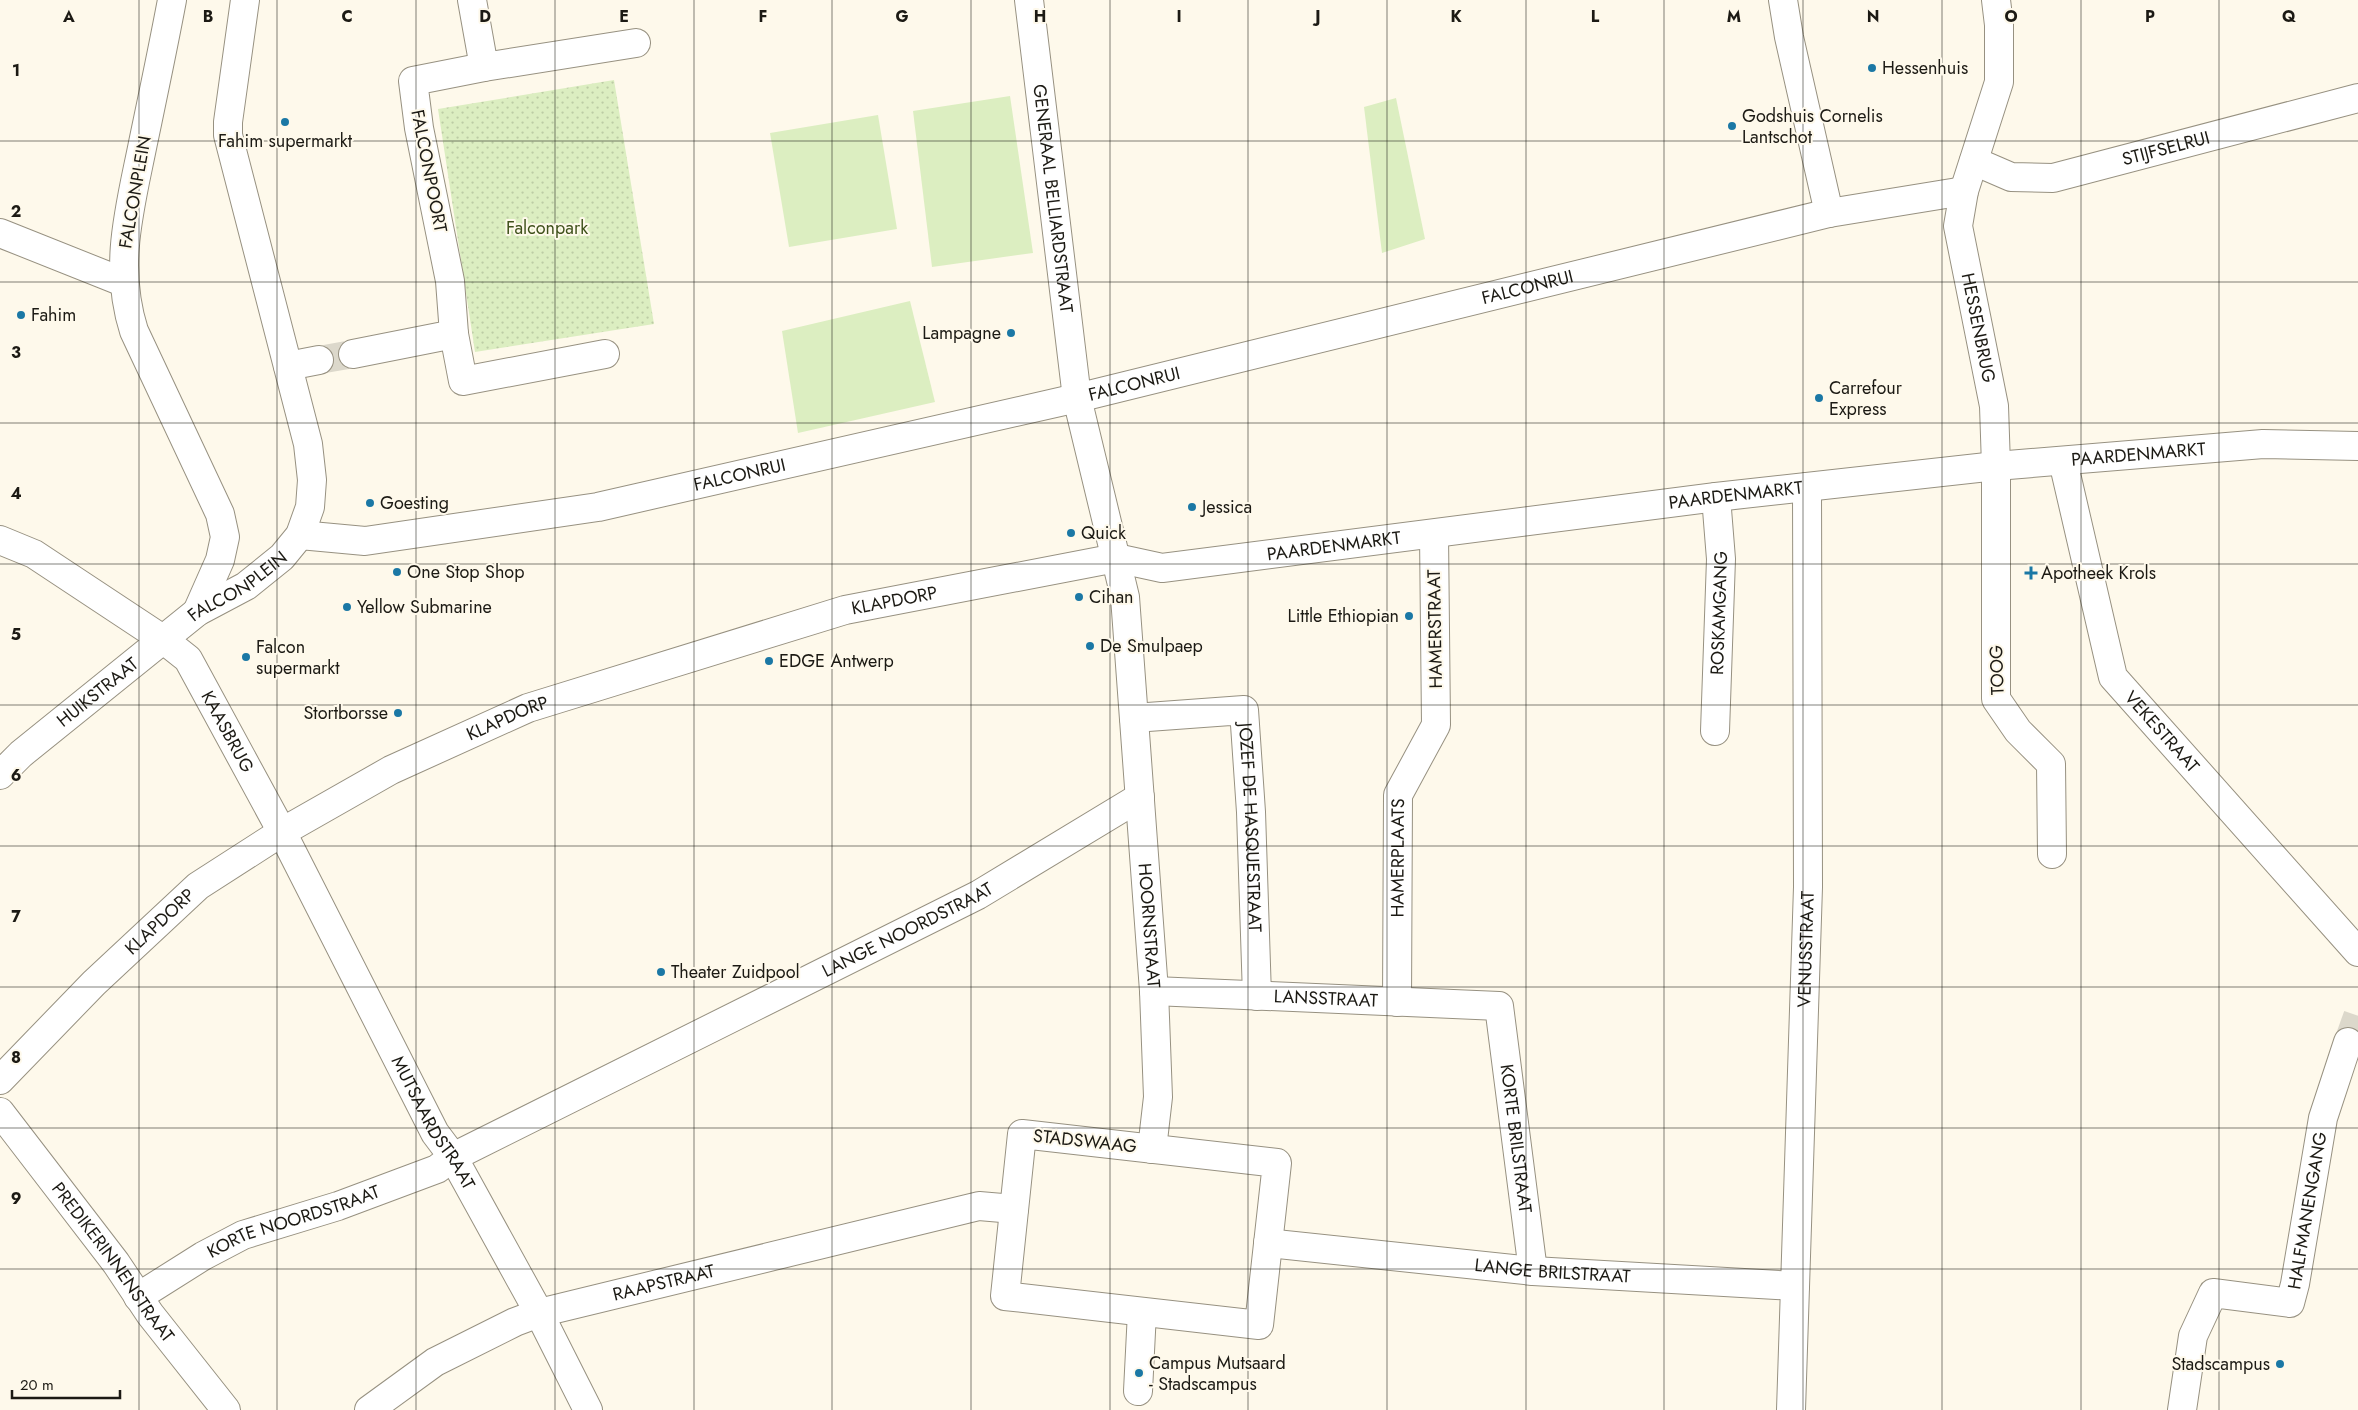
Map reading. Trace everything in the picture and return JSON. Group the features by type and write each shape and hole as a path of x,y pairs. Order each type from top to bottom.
{"street":[{"name":"FALCONPLEIN","path":"172,0 126,226 123,282 126,308 134,331 220,514 225,537 220,560 197,612"},
{"name":"FALCONPLEIN","path":"197,612 246,586 282,557 300,535 310,507 312,480 308,444 228,135 245,0"},
{"path":"472,0 484,67"},
{"name":"GENERAAL BELLIARDSTRAAT","path":"1030,0 1077,398 1116,558"},
{"path":"1783,0 1789,38 1829,212"},
{"name":"HESSENBRUG","path":"1996,0 1999,24 1999,82 1964,191 1958,226 1994,406 1996,466"},
{"name":"FALCONPOORT","path":"605,354 463,381 454,334 450,282 419,128 413,80 636,43"},
{"name":"STIJFSELRUI","path":"1974,161 2011,177 2053,178 2358,98"},
{"name":"FALCONRUI","path":"300,535 365,540 598,507 1077,398 1829,212 1964,191"},
{"path":"0,233 123,282"},
{"path":"353,354 454,334"},
{"path":"288,366 319,360"},
{"name":"PAARDENMARKT","path":"1116,558 1162,568 1716,497 1996,466 2263,444 2358,446"},
{"name":"VEKESTRAAT","path":"2063,461 2113,677 2358,952"},
{"name":"TOOG","path":"1996,466 1996,699 2018,731 2051,764 2052,854"},
{"name":"VENUSSTRAAT","path":"1791,1410 1808,887 1807,487"},
{"name":"ROSKAMGANG","path":"1715,731 1721,558 1716,497"},
{"name":"HAMERSTRAAT","path":"1434,534 1436,725"},
{"name":"KAASBRUG","path":"0,540 34,554 164,640 188,659 282,832"},
{"name":"HOORNSTRAAT","path":"1116,558 1125,597 1154,991 1158,1097 1152,1149"},
{"name":"KLAPDORP","path":"0,1080 94,983 198,886 282,832 391,770 528,708 845,610 1116,558"},
{"name":"HUIKSTRAAT","path":"0,775 21,754 197,612"},
{"name":"JOZEF DE HASQUESTRAAT","path":"1133,711 1244,710 1252,812 1257,996"},
{"name":"HAMERPLAATS","path":"1397,1002 1398,795 1436,725"},
{"name":"LANGE NOORDSTRAAT","path":"453,1157 978,895 1140,797"},
{"name":"MUTSAARDSTRAAT","path":"282,832 435,1133 453,1157 539,1313 588,1410"},
{"name":"LANSSTRAAT","path":"1154,991 1498,1006"},
{"name":"KORTE BRILSTRAAT","path":"1498,1006 1533,1271"},
{"name":"HALFMANENGANG","path":"2182,1410 2193,1336 2213,1293 2290,1303 2295,1284 2323,1118 2348,1042"},
{"name":"PREDIKERINNENSTRAAT","path":"0,1112 116,1263 138,1297 226,1410"},
{"name":"STADSWAAG","path":"1022,1134 1152,1149 1277,1163 1259,1324 1004,1296 1022,1134"},
{"name":"KORTE NOORDSTRAAT","path":"138,1297 203,1256 243,1235 356,1199 437,1169 453,1157"},
{"name":"RAAPSTRAAT","path":"369,1410 435,1362 515,1322 539,1313 980,1206 1014,1209"},
{"name":"LANGE BRILSTRAAT","path":"1268,1243 1533,1271 1795,1286"},
{"path":"1138,1392 1142,1312"}],"green space":[{"name":"Falconpark","path":"614,80 654,324 475,352 438,109"},
{"path":"1010,96 1033,253 932,267 913,111"},
{"path":"1396,98 1425,239 1382,253 1364,107"},
{"path":"878,115 897,229 789,247 770,133"},
{"path":"910,301 935,402 798,433 782,331"}],"tunnel":[{"path":"319,360 353,354"},
{"path":"2348,1042 2358,1014"}],"place":[{"name":"Hessenhuis","path":"1872,68"},
{"name":"Fahim supermarkt","path":"285,122"},
{"name":"Godshuis Cornelis Lantschot","path":"1732,126"},
{"name":"Fahim","path":"21,315"},
{"name":"Lampagne","path":"1011,333"},
{"name":"Carrefour Express","path":"1819,398"},
{"name":"Goesting","path":"370,503"},
{"name":"Jessica","path":"1192,507"},
{"name":"Quick","path":"1071,533"},
{"name":"One Stop Shop","path":"397,572"},
{"name":"Apotheek Krols","path":"2031,573"},
{"name":"Cihan","path":"1079,597"},
{"name":"Yellow Submarine","path":"347,607"},
{"name":"Little Ethiopian","path":"1409,616"},
{"name":"De Smulpaep","path":"1090,646"},
{"name":"Falcon supermarkt","path":"246,657"},
{"name":"EDGE Antwerp","path":"769,661"},
{"name":"Stortborsse","path":"398,713"},
{"name":"Theater Zuidpool","path":"661,972"},
{"name":"Stadscampus","path":"2280,1364"},
{"name":"Campus Mutsaard - Stadscampus","path":"1139,1373"}]}
